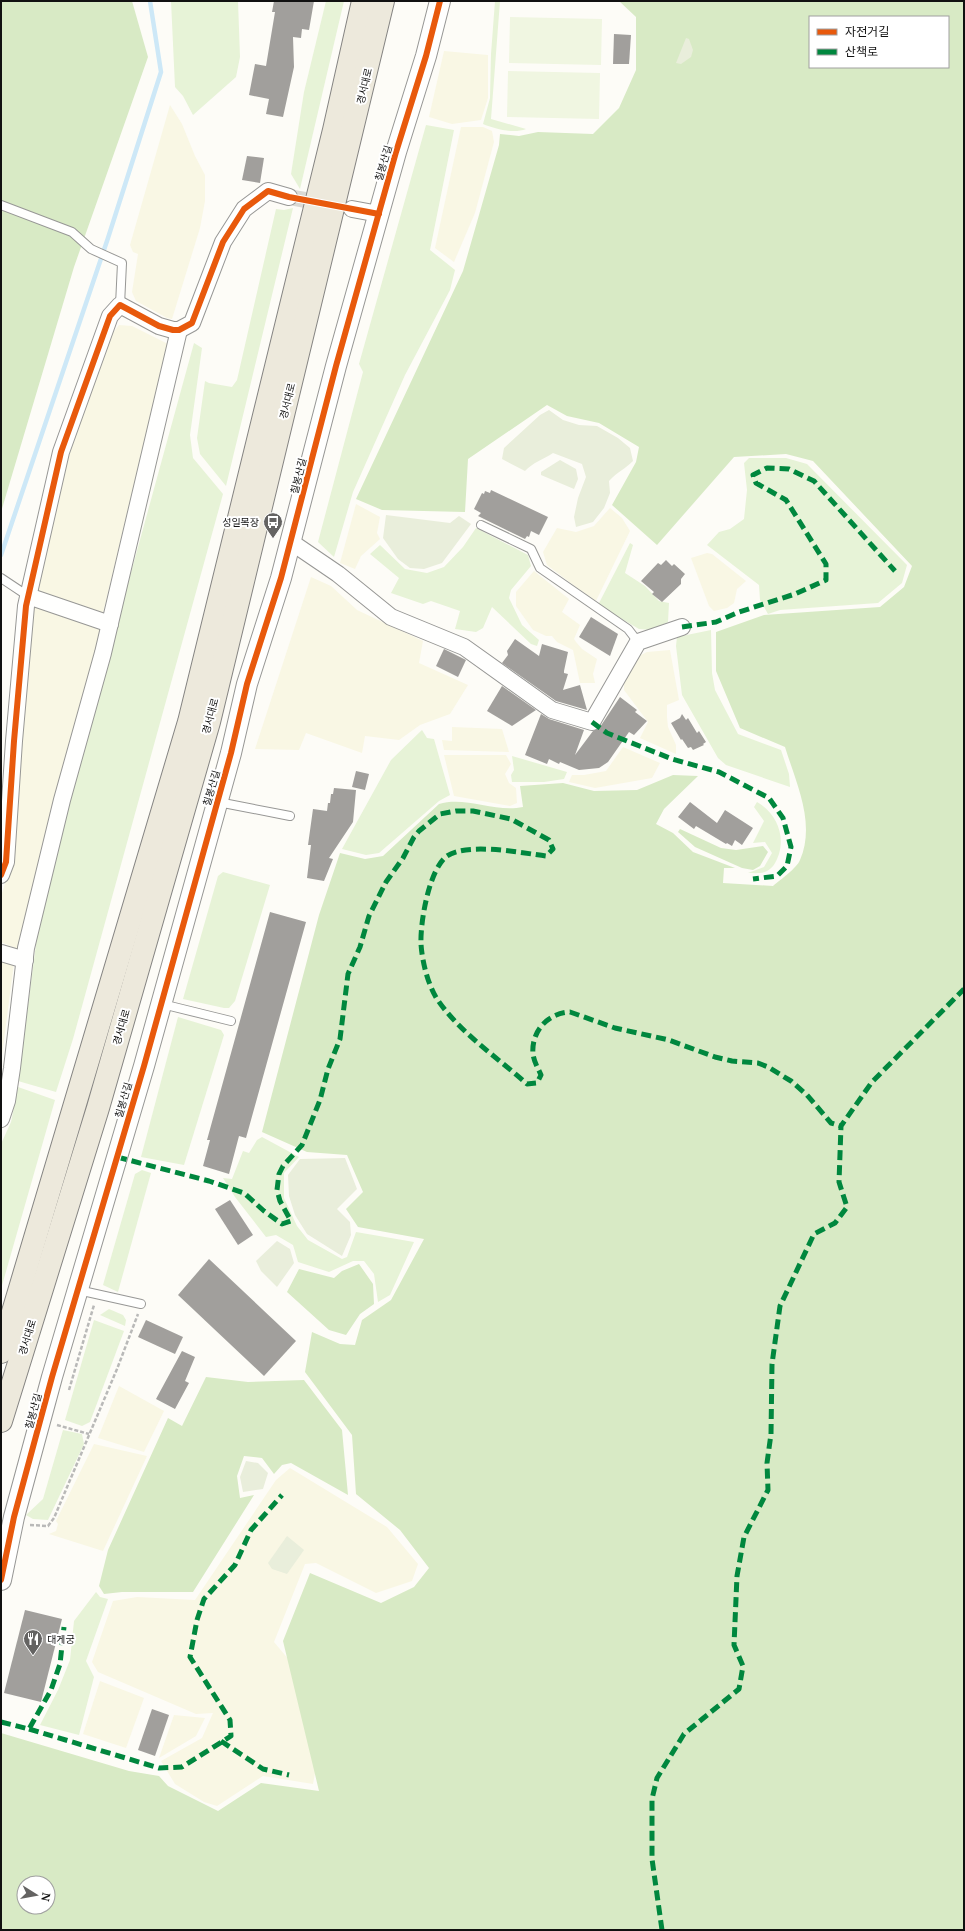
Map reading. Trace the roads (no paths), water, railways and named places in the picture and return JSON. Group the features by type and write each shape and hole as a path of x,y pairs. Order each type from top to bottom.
{"main road":[{"name":"경서대로","path":"1,1352 189,722 330,145 363,1"},
{"name":"경서대로","path":"1,1421 98,1108 209,722 384,1"}],"street":[{"name":"칠봉산길","path":"1,1580 13,1523 41,1420 218,802 247,684 291,542 336,366 440,1"},
{"path":"1,875 6,862 14,741 28,596 61,452 110,316 120,304 159,326 179,330 192,323 222,242 244,208 268,191 289,197"},
{"path":"352,209 379,214"},
{"path":"1,1119 7,1101 12,1068 25,960 62,800 110,624 179,330"},
{"path":"291,542 338,574 391,617 464,647 552,710 592,722 638,642 682,627"},
{"path":"28,596 110,624"},
{"path":"1,953 25,960"}],"lane":[{"path":"1,205 72,232 91,249 122,263 120,304"},
{"path":"481,525 532,549 540,568 628,629 638,642"},
{"path":"4,579 28,596"},
{"path":"218,802 290,816"},
{"path":"161,1004 231,1021"},
{"path":"78,1290 138,1304"}],"waterway":[{"path":"1,555 108,238 161,72 150,1"}],"tunnel":[{"path":"289,197 326,204"}],"place":[{"name":"성일목장","path":"273,539"},
{"name":"대게궁","path":"33,1656"}]}
